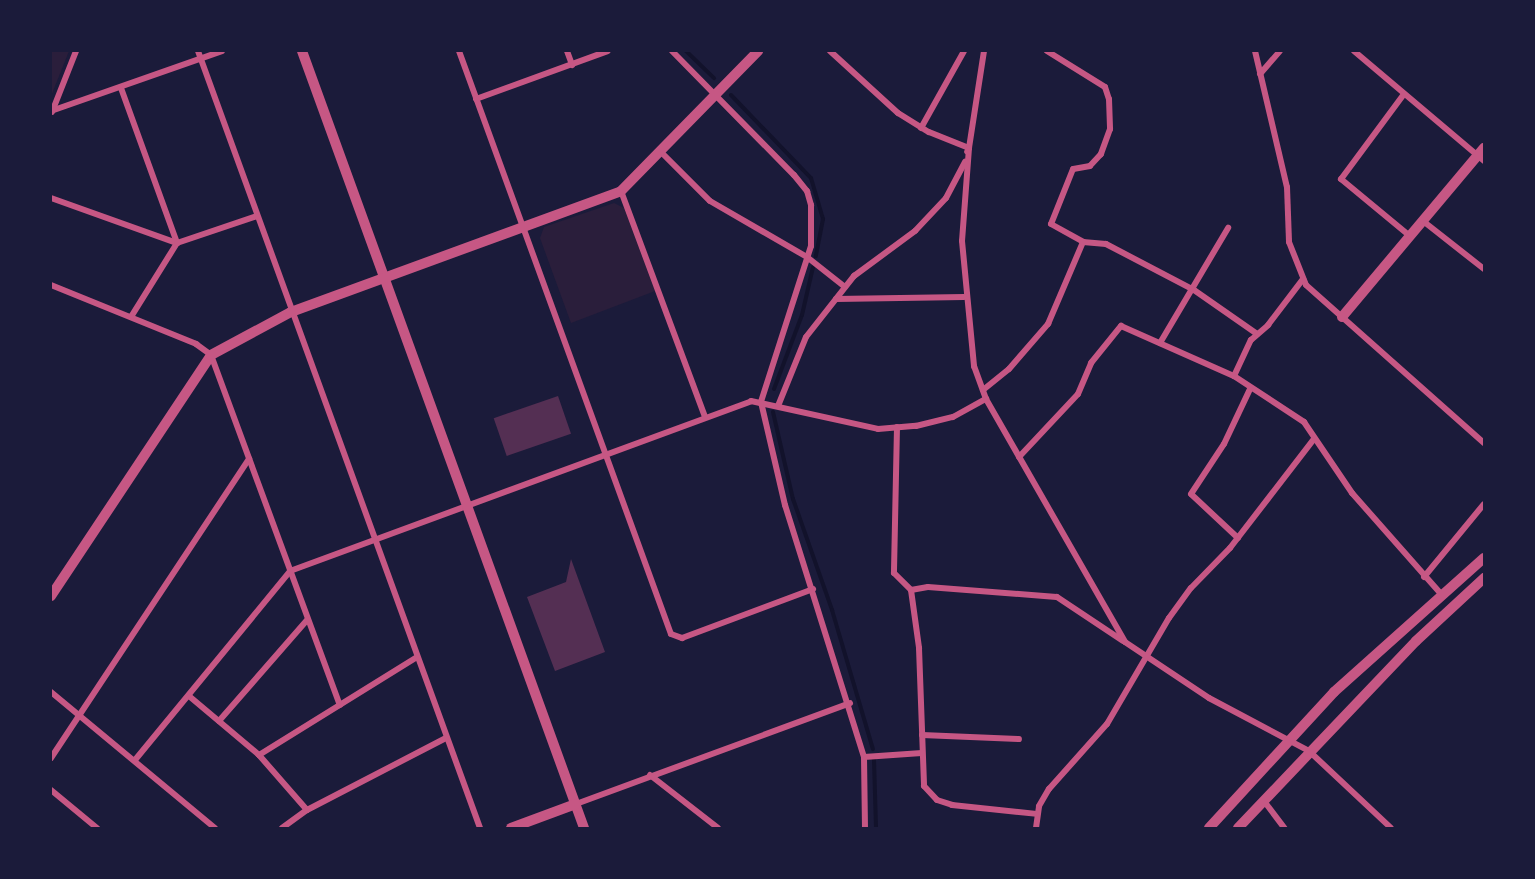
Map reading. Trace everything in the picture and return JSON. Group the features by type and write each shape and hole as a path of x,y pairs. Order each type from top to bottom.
{"street":[{"path":"51,112 76,51"},
{"path":"198,51 480,828"},
{"path":"51,112 222,51"},
{"path":"302,51 584,828"},
{"path":"459,51 607,453 670,634 682,638 813,589"},
{"path":"567,51 572,64"},
{"path":"476,99 608,51"},
{"path":"672,51 807,191 813,224 807,257 761,402 785,505 850,703 864,757 865,828"},
{"path":"51,596 211,355 291,312 385,275 523,228 621,190 661,152 758,51"},
{"path":"830,51 884,101 921,128 969,148"},
{"path":"921,128 964,51"},
{"path":"984,51 969,148 962,241 964,297 974,366 986,399 1125,642"},
{"path":"1047,51 1105,87 1109,99 1110,129 1101,154 1090,166 1072,169 1051,224 1083,242 1106,244 1194,290 1257,334"},
{"path":"1255,51 1287,187 1289,243 1303,279 1342,317 1484,443"},
{"path":"1260,74 1280,51"},
{"path":"1342,317 1482,155 1404,94 1354,51"},
{"path":"122,88 177,243"},
{"path":"1404,94 1341,179 1410,236"},
{"path":"778,406 797,353 836,299 871,262 915,231 946,198 961,174 969,148"},
{"path":"661,152 710,201 807,257 845,287"},
{"path":"621,190 705,417"},
{"path":"51,198 177,243 257,216"},
{"path":"1423,221 1484,269"},
{"path":"1160,343 1194,290 1228,228"},
{"path":"983,390 1009,369 1048,324 1083,242"},
{"path":"131,317 177,243"},
{"path":"1234,376 1257,334 1303,279"},
{"path":"51,285 131,317 211,355 340,705"},
{"path":"836,299 964,297"},
{"path":"1018,457 1078,394 1091,363 1121,326 1234,376 1250,389 1304,422 1352,493 1442,595"},
{"path":"1238,538 1191,494 1224,444 1250,389"},
{"path":"135,760 290,571 751,401 857,425 897,428 953,417 986,399"},
{"path":"897,428 894,573 911,590 919,648 924,786 937,800 969,808 1037,814"},
{"path":"1036,828 1037,814 1049,789 1107,724 1146,657 1191,588 1238,538 1314,439"},
{"path":"51,758 249,459"},
{"path":"1424,576 1484,504"},
{"path":"1209,828 1334,692 1484,558"},
{"path":"1238,828 1309,751 1484,578"},
{"path":"911,590 928,587 1057,597 1209,698 1309,751 1391,828"},
{"path":"219,721 307,620"},
{"path":"259,755 417,657"},
{"path":"51,692 80,713 215,828"},
{"path":"189,696 259,755 307,810"},
{"path":"511,828 850,703"},
{"path":"922,735 1019,739"},
{"path":"282,828 307,810 446,738"},
{"path":"864,757 922,753"},
{"path":"650,775 718,828"},
{"path":"51,790 97,828"},
{"path":"1264,801 1284,828"}],"shaded area":[{"path":"51,51 69,51 51,96"},
{"path":"614,203 624,208 655,291 571,323 540,238 544,227"}],"building":[{"path":"558,396 571,434 507,456 494,418"},
{"path":"571,559 605,652 555,671 527,597 566,582"}],"waterway":[{"path":"686,51 714,78"},
{"path":"731,95 811,178 823,219 816,256"},
{"path":"774,389 802,315 813,267"},
{"path":"773,412 793,499 832,610 873,749"},
{"path":"874,760 876,828"}]}
